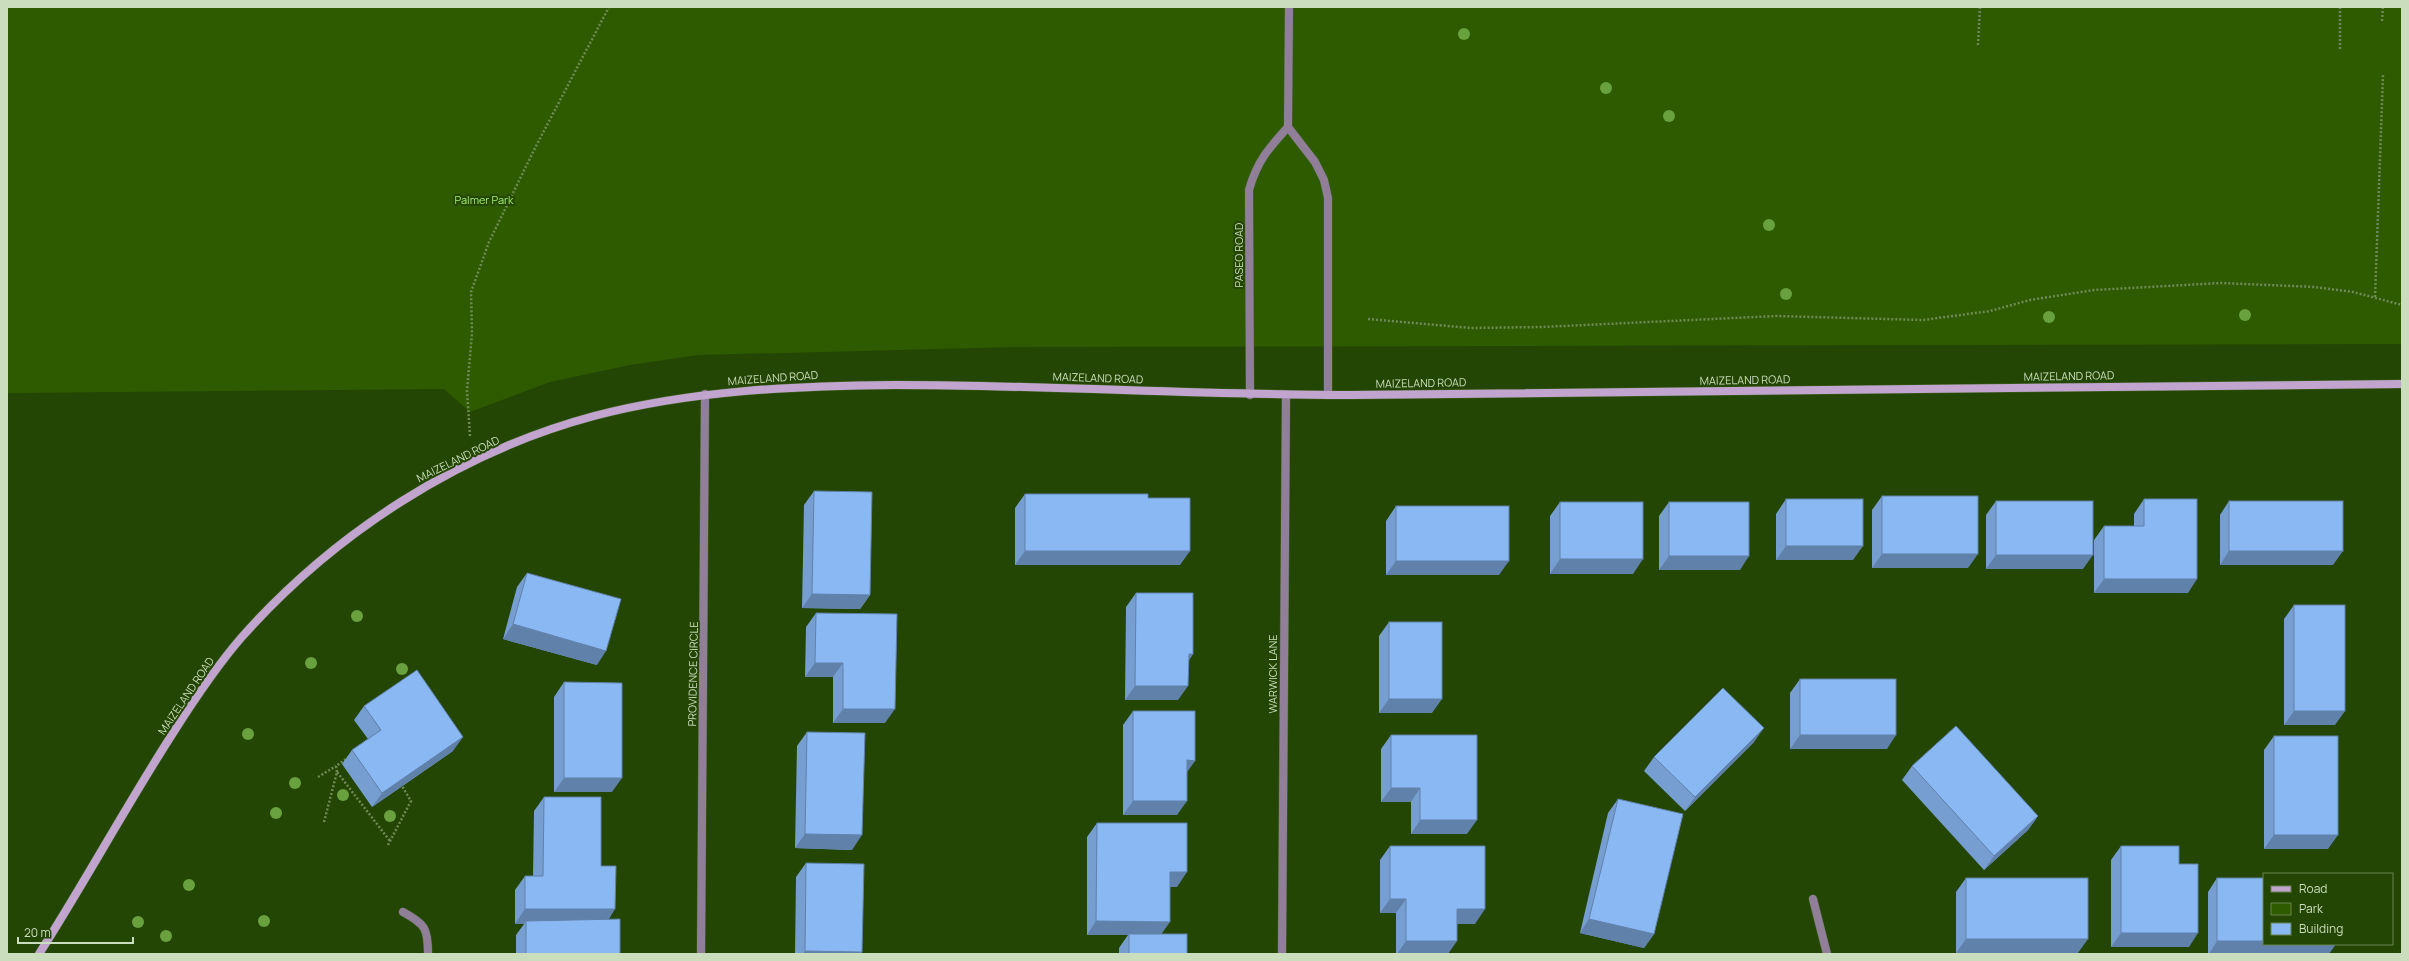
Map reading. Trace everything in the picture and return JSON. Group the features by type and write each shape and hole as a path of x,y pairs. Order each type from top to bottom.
{"main road":[{"name":"MAIZELAND ROAD","path":"39,954 135,792 207,681 241,639 288,589 343,542 406,496 472,463 538,434 593,416 705,394 796,386 1008,385 1250,395 1328,395 2402,384"}],"street":[{"path":"1289,7 1288,127 1315,162 1324,180 1328,198 1328,395"},
{"name":"PASEO ROAD","path":"1250,395 1249,190 1254,172 1263,155 1288,127"},
{"name":"PROVIDENCE CIRCLE","path":"701,954 705,394"},
{"name":"WARWICK LANE","path":"1282,954 1286,395"},
{"path":"1813,899 1827,954"},
{"path":"403,912 419,920 426,929 428,954"}],"path":[{"path":"472,463 467,391 472,332 471,292 493,235 536,146 609,7"},
{"path":"1978,45 1980,7"},
{"path":"2340,7 2340,50"},
{"path":"2382,21 2383,7"},
{"path":"2375,298 2383,75"},
{"path":"1368,319 1471,328 1542,327 1776,316 1923,320 1990,312 2030,300 2094,290 2222,283 2315,287 2375,298 2402,305"},
{"path":"318,777 355,752"},
{"path":"324,822 337,772 336,766"},
{"path":"337,772 390,841"},
{"path":"388,845 411,800 402,786"}],"green space":[{"name":"Palmer Park","path":"7,7 2402,7 2402,344 1018,347 698,355 630,365 550,382 470,412 444,389 7,393"}],"building":[{"path":"814,491 872,492 870,595 812,594"},
{"path":"1025,494 1148,494 1148,498 1190,498 1190,551 1025,551"},
{"path":"1882,496 1978,496 1978,554 1882,554"},
{"path":"1786,499 1863,499 1863,546 1786,546"},
{"path":"2144,499 2197,499 2197,579 2104,579 2104,526 2144,526"},
{"path":"1996,501 2093,501 2093,555 1996,555"},
{"path":"2229,501 2343,501 2343,551 2229,551"},
{"path":"1560,502 1643,502 1643,559 1560,559"},
{"path":"1669,502 1749,502 1749,556 1669,556"},
{"path":"1396,506 1509,506 1509,561 1396,561"},
{"path":"527,573 621,599 606,651 513,624"},
{"path":"1136,593 1193,593 1193,654 1189,654 1188,686 1135,686"},
{"path":"2294,605 2345,605 2345,711 2294,711"},
{"path":"816,613 897,614 895,709 843,709 843,663 815,663"},
{"path":"1389,622 1442,622 1442,699 1389,699"},
{"path":"417,670 463,737 382,793 352,750 381,730 364,706"},
{"path":"1800,679 1896,679 1896,735 1800,735"},
{"path":"564,682 622,683 622,778 564,778"},
{"path":"1723,688 1764,728 1695,797 1654,757"},
{"path":"1133,711 1195,711 1195,761 1187,760 1187,801 1133,801"},
{"path":"1956,726 2038,816 1994,856 1912,766"},
{"path":"807,732 865,733 862,835 805,834"},
{"path":"1391,735 1477,735 1477,820 1420,820 1420,788 1391,788"},
{"path":"2274,736 2338,736 2338,835 2274,835"},
{"path":"544,797 601,797 601,866 616,866 615,909 525,909 525,876 543,876"},
{"path":"1618,799 1683,814 1654,934 1589,919"},
{"path":"1097,823 1187,823 1187,872 1170,872 1170,922 1096,921"},
{"path":"1390,846 1485,846 1485,909 1457,909 1457,941 1406,941 1406,899 1390,899"},
{"path":"2121,846 2179,846 2179,864 2198,864 2198,933 2121,933"},
{"path":"806,863 864,864 862,952 805,951"},
{"path":"1966,878 2088,878 2088,939 1966,939"},
{"path":"2217,878 2263,878 2263,941 2217,941"},
{"path":"620,919 620,954 526,954 526,921"},
{"path":"1129,934 1187,934 1187,954 1129,954"}]}
